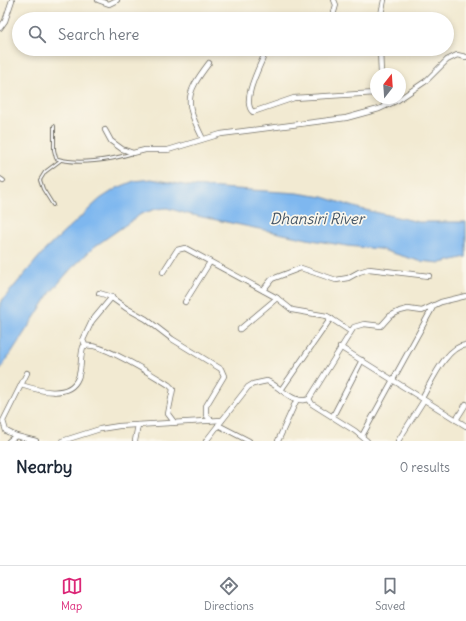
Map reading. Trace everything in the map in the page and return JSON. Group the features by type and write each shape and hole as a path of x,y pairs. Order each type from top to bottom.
{"street":[{"path":"0,28 8,14 12,0"},
{"path":"98,0 109,4 117,0"},
{"path":"334,0 336,6 334,12"},
{"path":"381,12 384,0"},
{"path":"105,130 111,141 122,148 133,152 146,150 168,150 221,134 346,118 385,106 415,89 447,60 457,55 466,57"},
{"path":"264,56 249,96 248,105 253,112 301,97 370,93"},
{"path":"380,56 381,68"},
{"path":"203,139 192,117 189,96 194,82 209,63"},
{"path":"163,272 178,250 182,248 278,298 292,310 331,318 350,331"},
{"path":"185,302 210,262"},
{"path":"263,290 272,279 297,268 304,268 326,278 336,280 348,278 358,272 369,269 429,276"},
{"path":"99,293 112,297 172,339 221,368 224,376 205,409 206,415 211,420"},
{"path":"21,385 44,392 67,389 71,387 78,379 82,351 85,345 83,340 92,321 112,297"},
{"path":"206,441 243,392 253,384 267,381 297,399 304,401 309,398 350,331 358,325 383,326 390,316 404,310 419,312 442,302 466,297"},
{"path":"240,329 278,298"},
{"path":"309,398 312,404 333,416 363,439 393,380 434,306"},
{"path":"281,390 331,318"},
{"path":"85,345 108,350 169,385 173,389 168,414 174,422"},
{"path":"398,441 452,351 460,345 466,345"},
{"path":"340,347 466,426"},
{"path":"333,416 362,360"},
{"path":"26,373 3,421 6,431 16,436 36,441"},
{"path":"278,441 297,399"},
{"path":"456,420 466,404"},
{"path":"62,441 100,429 174,422 222,420"},
{"path":"135,441 138,425"},
{"path":"218,425 249,441"},
{"path":"9,441 16,436"}],"lane":[{"path":"54,126 54,150 56,158 61,160 106,160 133,152"},
{"path":"53,205 43,189 40,180 46,172 61,160"}],"water":[{"name":"Dhansiri River","path":"151,179 190,186 297,193 323,197 361,209 419,222 466,222 466,257 441,263 419,261 379,249 347,246 312,240 188,214 167,208 156,209 141,214 94,247 70,270 51,292 0,370 0,303 45,250 100,199 117,188 134,181"}]}
